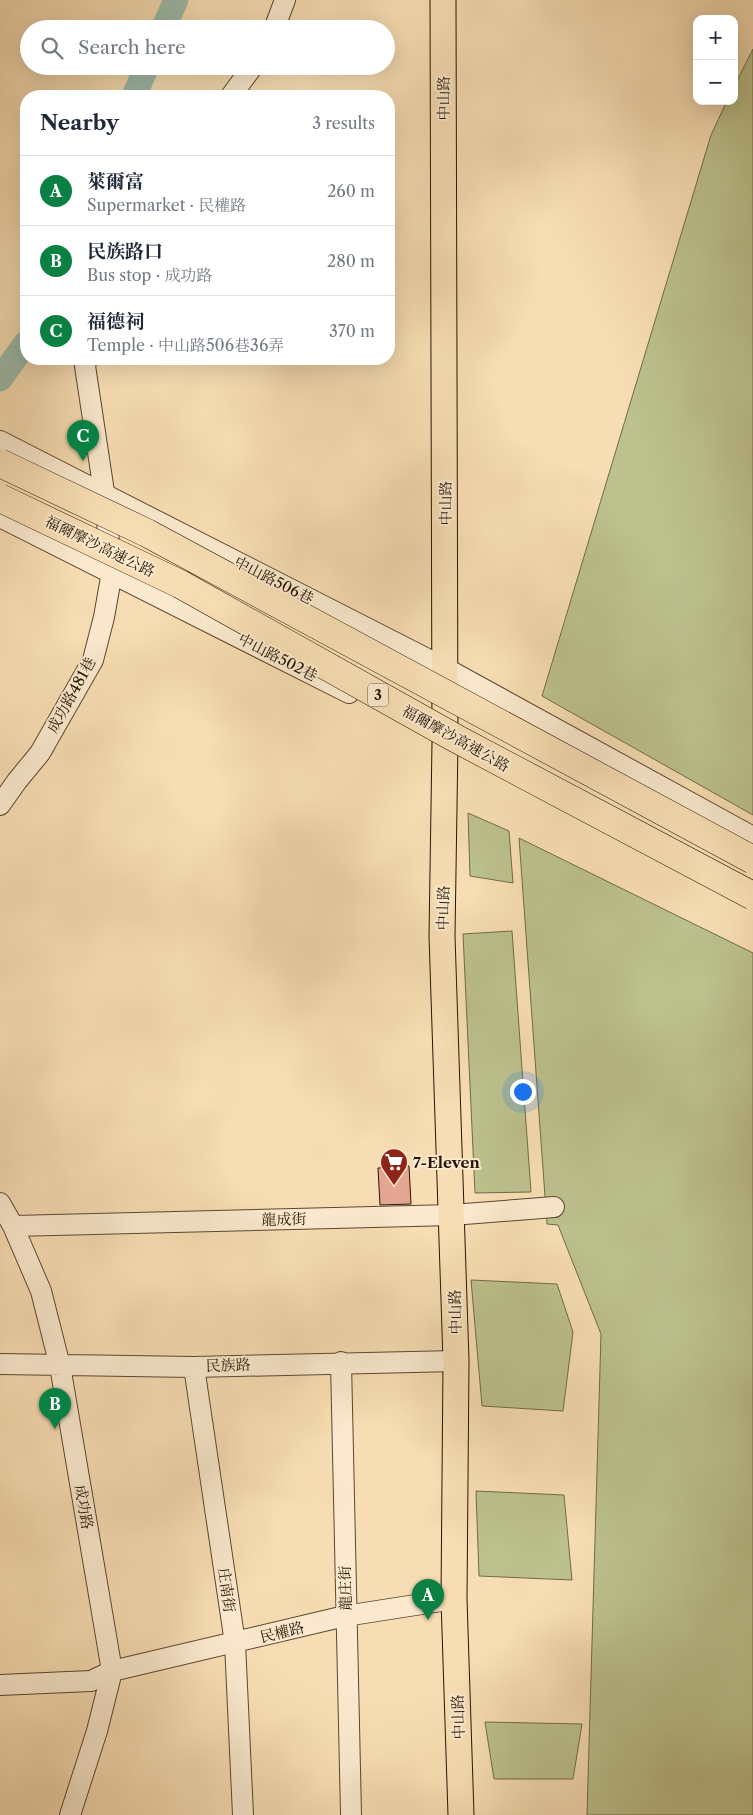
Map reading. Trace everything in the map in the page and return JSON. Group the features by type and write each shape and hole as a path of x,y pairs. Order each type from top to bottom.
{"highway":[{"name":"福爾摩沙高速公路","path":"0,464 148,533 753,860"},
{"name":"福爾摩沙高速公路","path":"0,498 180,584 457,739 753,896"}],"main road":[{"name":"中山路","path":"443,0 445,742 442,936 456,1361 454,1598 461,1815"}],"street":[{"path":"277,20 284,0"},
{"path":"235,90 246,75"},
{"name":"成功路481巷","path":"0,805 16,780 40,753 92,660 108,570 96,488 85,365"},
{"name":"中山路506巷","path":"0,441 96,488 445,668 753,837"},
{"name":"中山路502巷","path":"0,517 445,742 753,909"},
{"name":"成功路","path":"0,1203 13,1226 41,1291 60,1366 112,1671 97,1732 70,1815"},
{"name":"龍成街","path":"13,1226 452,1215 554,1207"},
{"name":"民族路","path":"0,1364 194,1366 456,1361"},
{"name":"龍庄街","path":"341,1362 350,1815"},
{"name":"庄南街","path":"194,1366 235,1643 243,1815"},
{"name":"民權路","path":"0,1684 91,1680 112,1671 345,1616 454,1598"}],"green space":[{"path":"753,49 753,815 542,696 711,135 725,105 738,105 738,79"},
{"path":"468,813 509,831 513,883 470,876"},
{"path":"519,838 753,953 753,1815 587,1815 601,1334 558,1225 547,1224"},
{"path":"512,931 531,1192 475,1193 463,934"},
{"path":"471,1280 557,1284 573,1332 563,1411 482,1406"},
{"path":"476,1491 564,1495 572,1580 479,1576"},
{"path":"485,1722 582,1724 573,1779 494,1779"}],"building":[{"name":"7-Eleven","path":"409,1166 411,1204 380,1205 378,1168"}],"waterway":[{"path":"167,20 176,0"},
{"path":"137,90 143,75"},
{"path":"0,379 20,351"}],"place":[{"name":"福德祠","path":"83,461"},
{"name":"7-Eleven","path":"394,1186"},
{"name":"民族路口","path":"55,1429"},
{"name":"萊爾富","path":"428,1620"}]}
